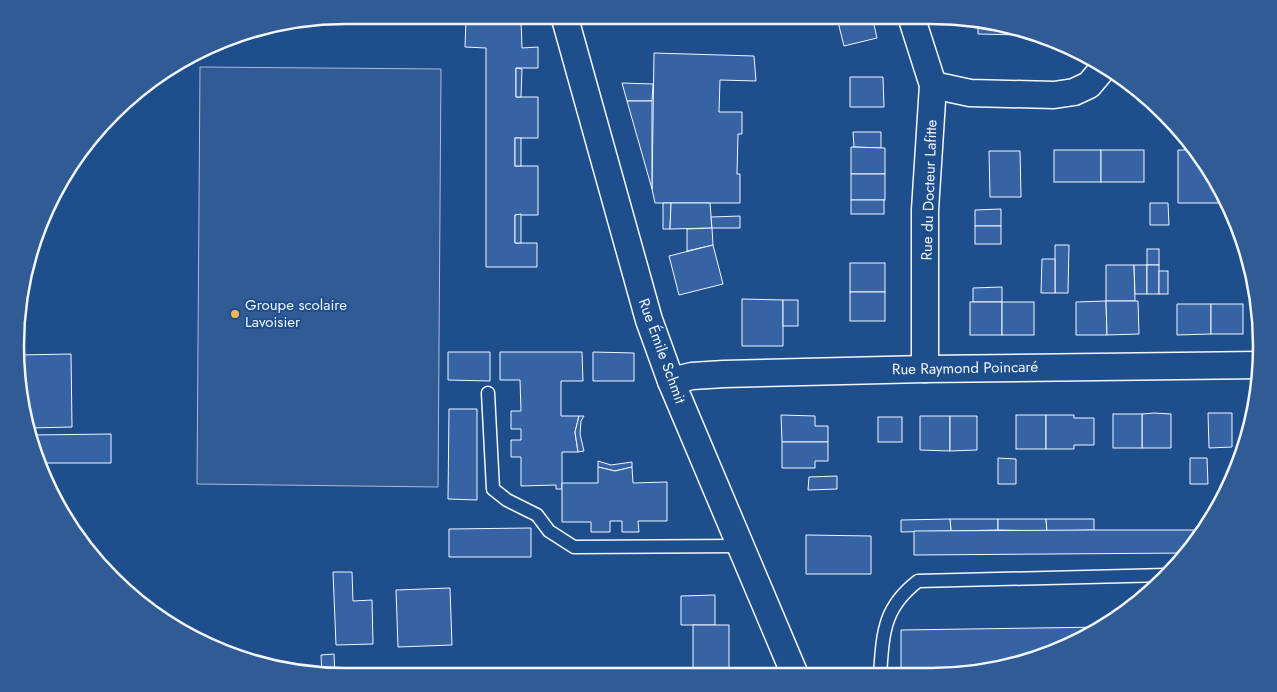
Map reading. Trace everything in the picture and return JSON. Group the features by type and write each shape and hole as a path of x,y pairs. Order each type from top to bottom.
{"street":[{"name":"Rue Émile Schmit","path":"567,24 649,320 671,381 792,668"},
{"name":"Rue du Docteur Lafitte","path":"914,24 933,85 925,210 925,368"},
{"path":"933,85 970,93 1054,95 1074,92 1089,85 1100,72"},
{"name":"Rue Raymond Poincaré","path":"671,381 692,376 724,374 925,368 1253,365"}],"lane":[{"path":"488,392 493,489 507,500 538,515 548,531 574,547 741,546"},
{"path":"881,668 884,628 901,594 918,581 1158,575"}],"shaded area":[{"path":"200,67 441,69 438,487 197,484"}],"building":[{"path":"466,24 521,24 522,48 538,47 538,68 516,68 516,97 538,97 538,138 515,138 515,166 538,166 538,215 515,215 515,243 537,243 537,267 486,267 486,48 465,47"},
{"path":"838,24 874,24 877,38 844,46"},
{"path":"978,28 1013,35 978,34"},
{"path":"654,53 754,56 756,81 720,80 719,112 742,112 742,134 738,134 737,174 740,174 740,203 655,203 652,189"},
{"path":"516,68 522,69 521,97 516,97"},
{"path":"850,77 883,77 884,107 850,107"},
{"path":"622,83 653,84 652,101 627,101"},
{"path":"627,101 652,101 652,189"},
{"path":"853,132 881,132 881,148 854,147"},
{"path":"515,138 521,138 521,166 515,166"},
{"path":"851,147 885,148 885,174 851,174"},
{"path":"1054,150 1101,150 1101,182 1054,182"},
{"path":"1101,150 1144,150 1144,182 1101,182"},
{"path":"1178,150 1187,150 1220,203 1178,203"},
{"path":"989,151 1020,151 1021,197 990,197"},
{"path":"851,174 885,174 885,200 851,200"},
{"path":"851,200 884,200 884,214 851,214"},
{"path":"663,203 671,203 670,229 663,229"},
{"path":"671,203 710,203 712,228 670,229"},
{"path":"1150,203 1168,203 1169,225 1150,225"},
{"path":"1001,209 1001,226 975,226 975,210"},
{"path":"521,214 521,243 515,243 515,215"},
{"path":"740,216 740,228 712,228 711,217"},
{"path":"975,226 1001,226 1001,244 975,244"},
{"path":"712,228 713,245 687,251 687,229"},
{"path":"713,245 723,284 679,295 669,256"},
{"path":"1055,245 1069,245 1068,293 1055,293"},
{"path":"1147,249 1159,249 1159,265 1147,265"},
{"path":"1042,259 1055,259 1055,293 1041,293"},
{"path":"850,263 885,263 885,292 850,292"},
{"path":"1106,265 1134,265 1135,301 1106,301"},
{"path":"1134,265 1147,265 1147,294 1135,294"},
{"path":"1147,265 1159,265 1159,294 1147,294"},
{"path":"1159,271 1168,271 1168,294 1159,294"},
{"path":"1002,287 1002,302 973,302 973,288"},
{"path":"850,292 885,292 885,321 850,321"},
{"path":"742,299 783,300 783,346 742,346"},
{"path":"783,300 798,300 798,326 783,326"},
{"path":"1106,301 1107,335 1076,335 1076,302"},
{"path":"1106,301 1138,301 1139,334 1107,335"},
{"path":"970,302 1002,302 1002,335 970,335"},
{"path":"1002,302 1034,302 1034,335 1002,335"},
{"path":"1177,304 1211,304 1211,334 1177,335"},
{"path":"1211,304 1243,304 1243,334 1211,334"},
{"path":"448,352 490,352 490,381 448,380"},
{"path":"500,352 582,352 583,381 561,381 561,416 579,416 575,432 578,452 562,452 562,489 556,489 556,485 521,486 521,457 511,457 511,440 521,440 521,429 511,429 511,411 521,411 520,380 500,380"},
{"path":"593,352 634,353 634,381 593,381"},
{"path":"71,354 72,427 35,428 30,409 24,355"},
{"path":"449,409 477,409 477,500 448,499"},
{"path":"1208,413 1232,413 1232,447 1209,448"},
{"path":"1113,414 1142,414 1142,448 1113,448"},
{"path":"1142,414 1171,414 1171,448 1142,448"},
{"path":"781,415 815,416 815,426 828,426 828,442 782,442"},
{"path":"1016,415 1046,415 1046,449 1016,449"},
{"path":"1046,415 1074,415 1074,418 1094,418 1094,445 1074,445 1074,449 1046,449"},
{"path":"579,416 584,416 581,421 580,434 584,451 578,452 575,432"},
{"path":"920,416 950,416 950,451 920,450"},
{"path":"950,416 977,416 977,450 950,451"},
{"path":"878,417 902,417 902,442 878,442"},
{"path":"111,434 111,463 46,463 37,435"},
{"path":"782,442 828,442 828,461 815,461 815,468 782,468"},
{"path":"998,458 1016,459 1016,484 998,484"},
{"path":"1190,458 1207,458 1208,484 1190,484"},
{"path":"598,461 611,465 632,462 632,467 615,471 598,467"},
{"path":"598,467 615,471 632,467 633,483 667,482 667,521 638,521 639,532 622,532 622,521 610,521 610,532 591,532 591,522 562,522 562,483 598,483"},
{"path":"837,476 837,489 808,490 809,477"},
{"path":"950,519 998,519 998,530 951,531"},
{"path":"950,519 951,531 901,532 901,520"},
{"path":"998,519 1046,519 1047,531 998,530"},
{"path":"1046,519 1094,519 1094,530 1047,531"},
{"path":"531,528 531,557 449,557 449,529"},
{"path":"1195,530 1177,553 914,555 914,531"},
{"path":"806,535 871,536 871,574 806,574"},
{"path":"333,572 352,572 353,601 372,600 373,644 336,645"},
{"path":"450,588 452,645 398,647 396,590"},
{"path":"715,595 715,625 681,625 681,596"},
{"path":"693,625 729,625 729,668 693,668"},
{"path":"1088,627 1035,651 994,662 952,668 901,668 901,630"},
{"path":"334,654 335,668 322,668 321,655"}],"place":[{"name":"Groupe scolaire Lavoisier","path":"235,314"}]}
